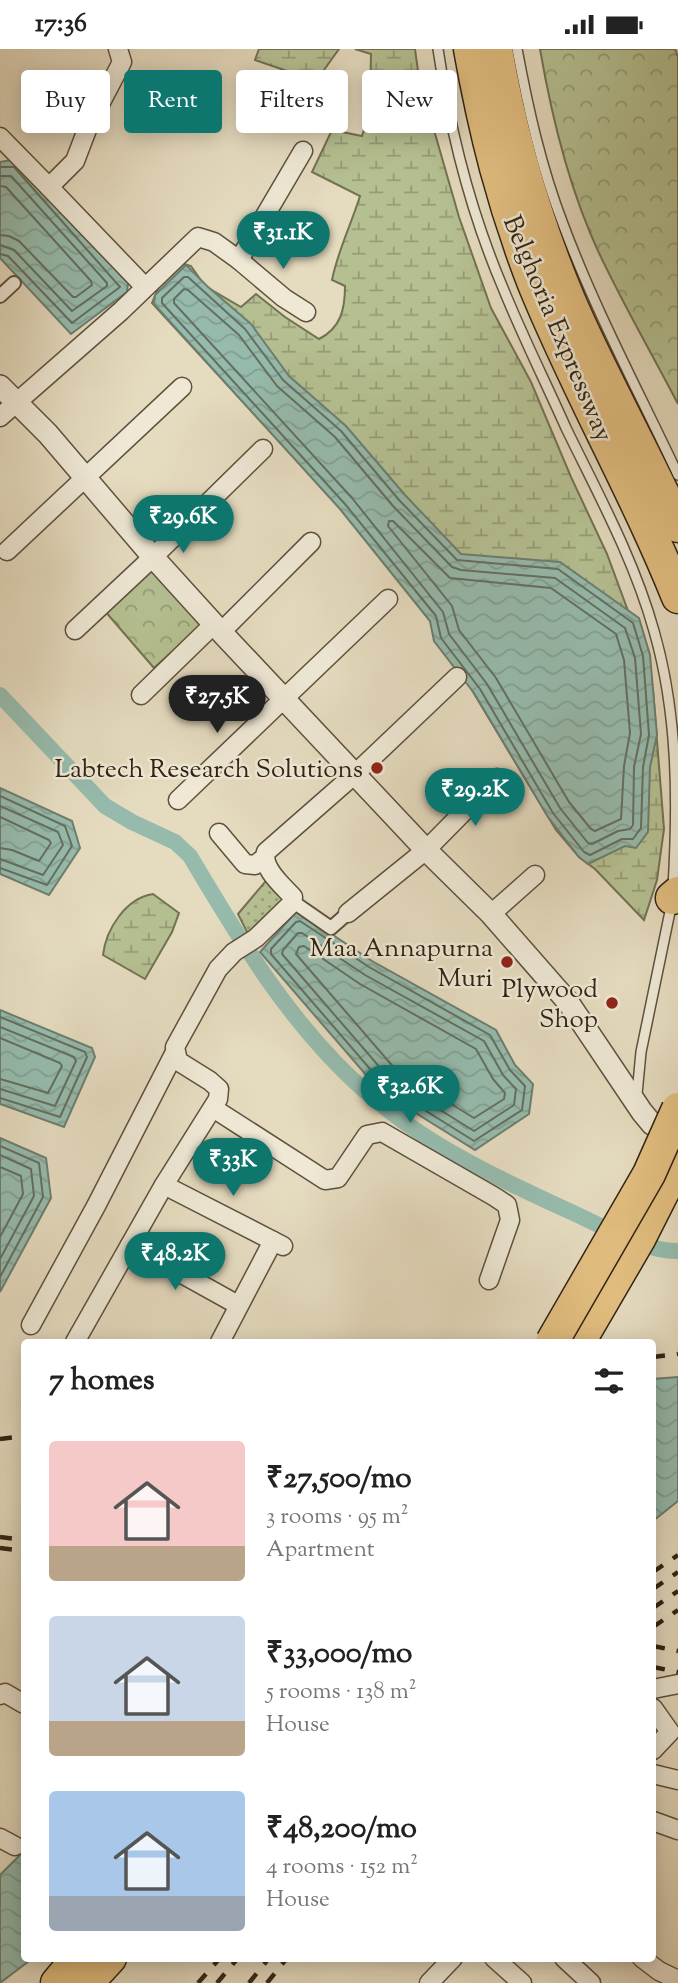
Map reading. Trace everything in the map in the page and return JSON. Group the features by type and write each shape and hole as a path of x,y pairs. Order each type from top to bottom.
{"highway":[{"name":"Belghoria Expressway","path":"470,49 495,169 536,286 678,526"},
{"name":"Belghoria Expressway","path":"496,49 503,91 534,209 678,597"},
{"path":"554,1339 649,1174 678,1109"},
{"path":"581,1339 639,1239 678,1162"},
{"path":"57,1983 75,1962"},
{"path":"87,1983 106,1962"}],"street":[{"path":"49,187 75,161 88,127 122,62 118,49"},
{"path":"0,137 145,287"},
{"path":"239,260 303,151"},
{"path":"8,410 90,339 198,237 214,242 284,298 306,312"},
{"path":"0,296 13,283"},
{"path":"0,386 8,410 48,434 217,628 426,850 491,914 568,1002 642,1112 652,1124 678,1142"},
{"path":"7,551 182,387"},
{"path":"75,630 263,449"},
{"path":"141,695 311,542"},
{"path":"178,800 282,697 388,599"},
{"path":"219,833 245,864 254,865 457,677"},
{"path":"292,901 331,928 426,850 497,778"},
{"path":"31,1325 84,1229 175,1052 177,1041 212,979 234,953 256,938 292,901 293,897 267,866 264,858"},
{"path":"491,914 535,875"},
{"path":"77,1339 164,1185 218,1099 214,1085 178,1061 175,1052"},
{"path":"213,1108 325,1180 338,1178 367,1135 382,1132 495,1197 506,1205 510,1220 489,1280"},
{"path":"164,1185 278,1243 238,1305 221,1339"},
{"path":"130,1245 238,1305"},
{"path":"656,1688 678,1684"},
{"path":"0,1695 5,1693 21,1702"},
{"path":"656,1713 670,1732 665,1743"},
{"path":"656,1775 678,1780"},
{"path":"656,1822 678,1830"},
{"path":"439,1980 450,1962"},
{"path":"498,1962 522,1983"},
{"path":"568,1962 591,1983"},
{"path":"647,1962 678,1980"}],"lane":[{"path":"438,49 458,147 488,251 526,341 619,537 654,630 664,671 673,726 677,835 675,895 638,1066 636,1089 642,1112"},
{"path":"517,49 529,113 562,223 592,294 678,475"}],"green space":[{"path":"259,49 339,49 324,70 284,70 255,60"},
{"path":"355,49 415,49 418,70 371,70 371,54"},
{"path":"540,49 675,49 678,57 678,404 588,229 563,153"},
{"path":"331,133 362,136 363,133 435,133 459,217 491,308 531,382 607,554 638,638 653,690 664,829 657,880 644,920 595,869 579,857 556,830 431,622 353,522 152,303 159,286 181,263 191,266 205,286 241,307 256,294 319,339 326,335 337,323 343,310 345,286 332,280 360,196 312,172"},
{"path":"153,566 204,623 154,668 104,610"},
{"path":"270,876 287,899 248,934 238,914"},
{"path":"153,894 179,913 172,932 145,979 103,955 108,935 119,916 134,902"}],"water":[{"path":"16,159 128,283 127,292 71,334 0,258 0,162"},
{"path":"186,265 251,324 289,376 346,426 405,495 461,554 560,562 639,618 650,655 657,735 650,767 648,832 636,848 625,846 588,864 579,857 548,817 474,693 434,641 430,621 340,509 154,304 155,295"},
{"path":"0,788 72,821 80,848 49,895 0,874"},
{"path":"297,911 372,961 496,1030 515,1065 533,1084 529,1114 475,1150 379,1090 260,952"},
{"path":"0,1010 92,1048 95,1057 64,1127 0,1104"},
{"path":"0,1138 46,1158 51,1198 0,1292"},
{"path":"678,1377 678,1501 656,1519 656,1379"},
{"path":"21,1854 21,1962 28,1962 0,1983 0,1875"}],"waterway":[{"path":"0,695 105,806 175,842 190,856 271,984 318,1044 372,1097 417,1131 492,1174 623,1237 651,1247 678,1251"}],"railway":[{"path":"656,1357 678,1354"},
{"path":"0,1439 21,1436"},
{"path":"0,1537 21,1540"},
{"path":"0,1548 21,1551"},
{"path":"656,1570 678,1555"},
{"path":"656,1587 678,1572"},
{"path":"656,1606 678,1591"},
{"path":"656,1625 678,1610"},
{"path":"656,1647 678,1651"},
{"path":"656,1668 678,1672"},
{"path":"198,1983 216,1962"},
{"path":"217,1983 235,1962"},
{"path":"249,1983 266,1962"},
{"path":"267,1983 284,1962"}],"place":[{"name":"Labtech Research Solutions","path":"377,768"},
{"name":"Maa Annapurna Muri","path":"507,962"},
{"name":"Plywood Shop","path":"612,1003"}]}
